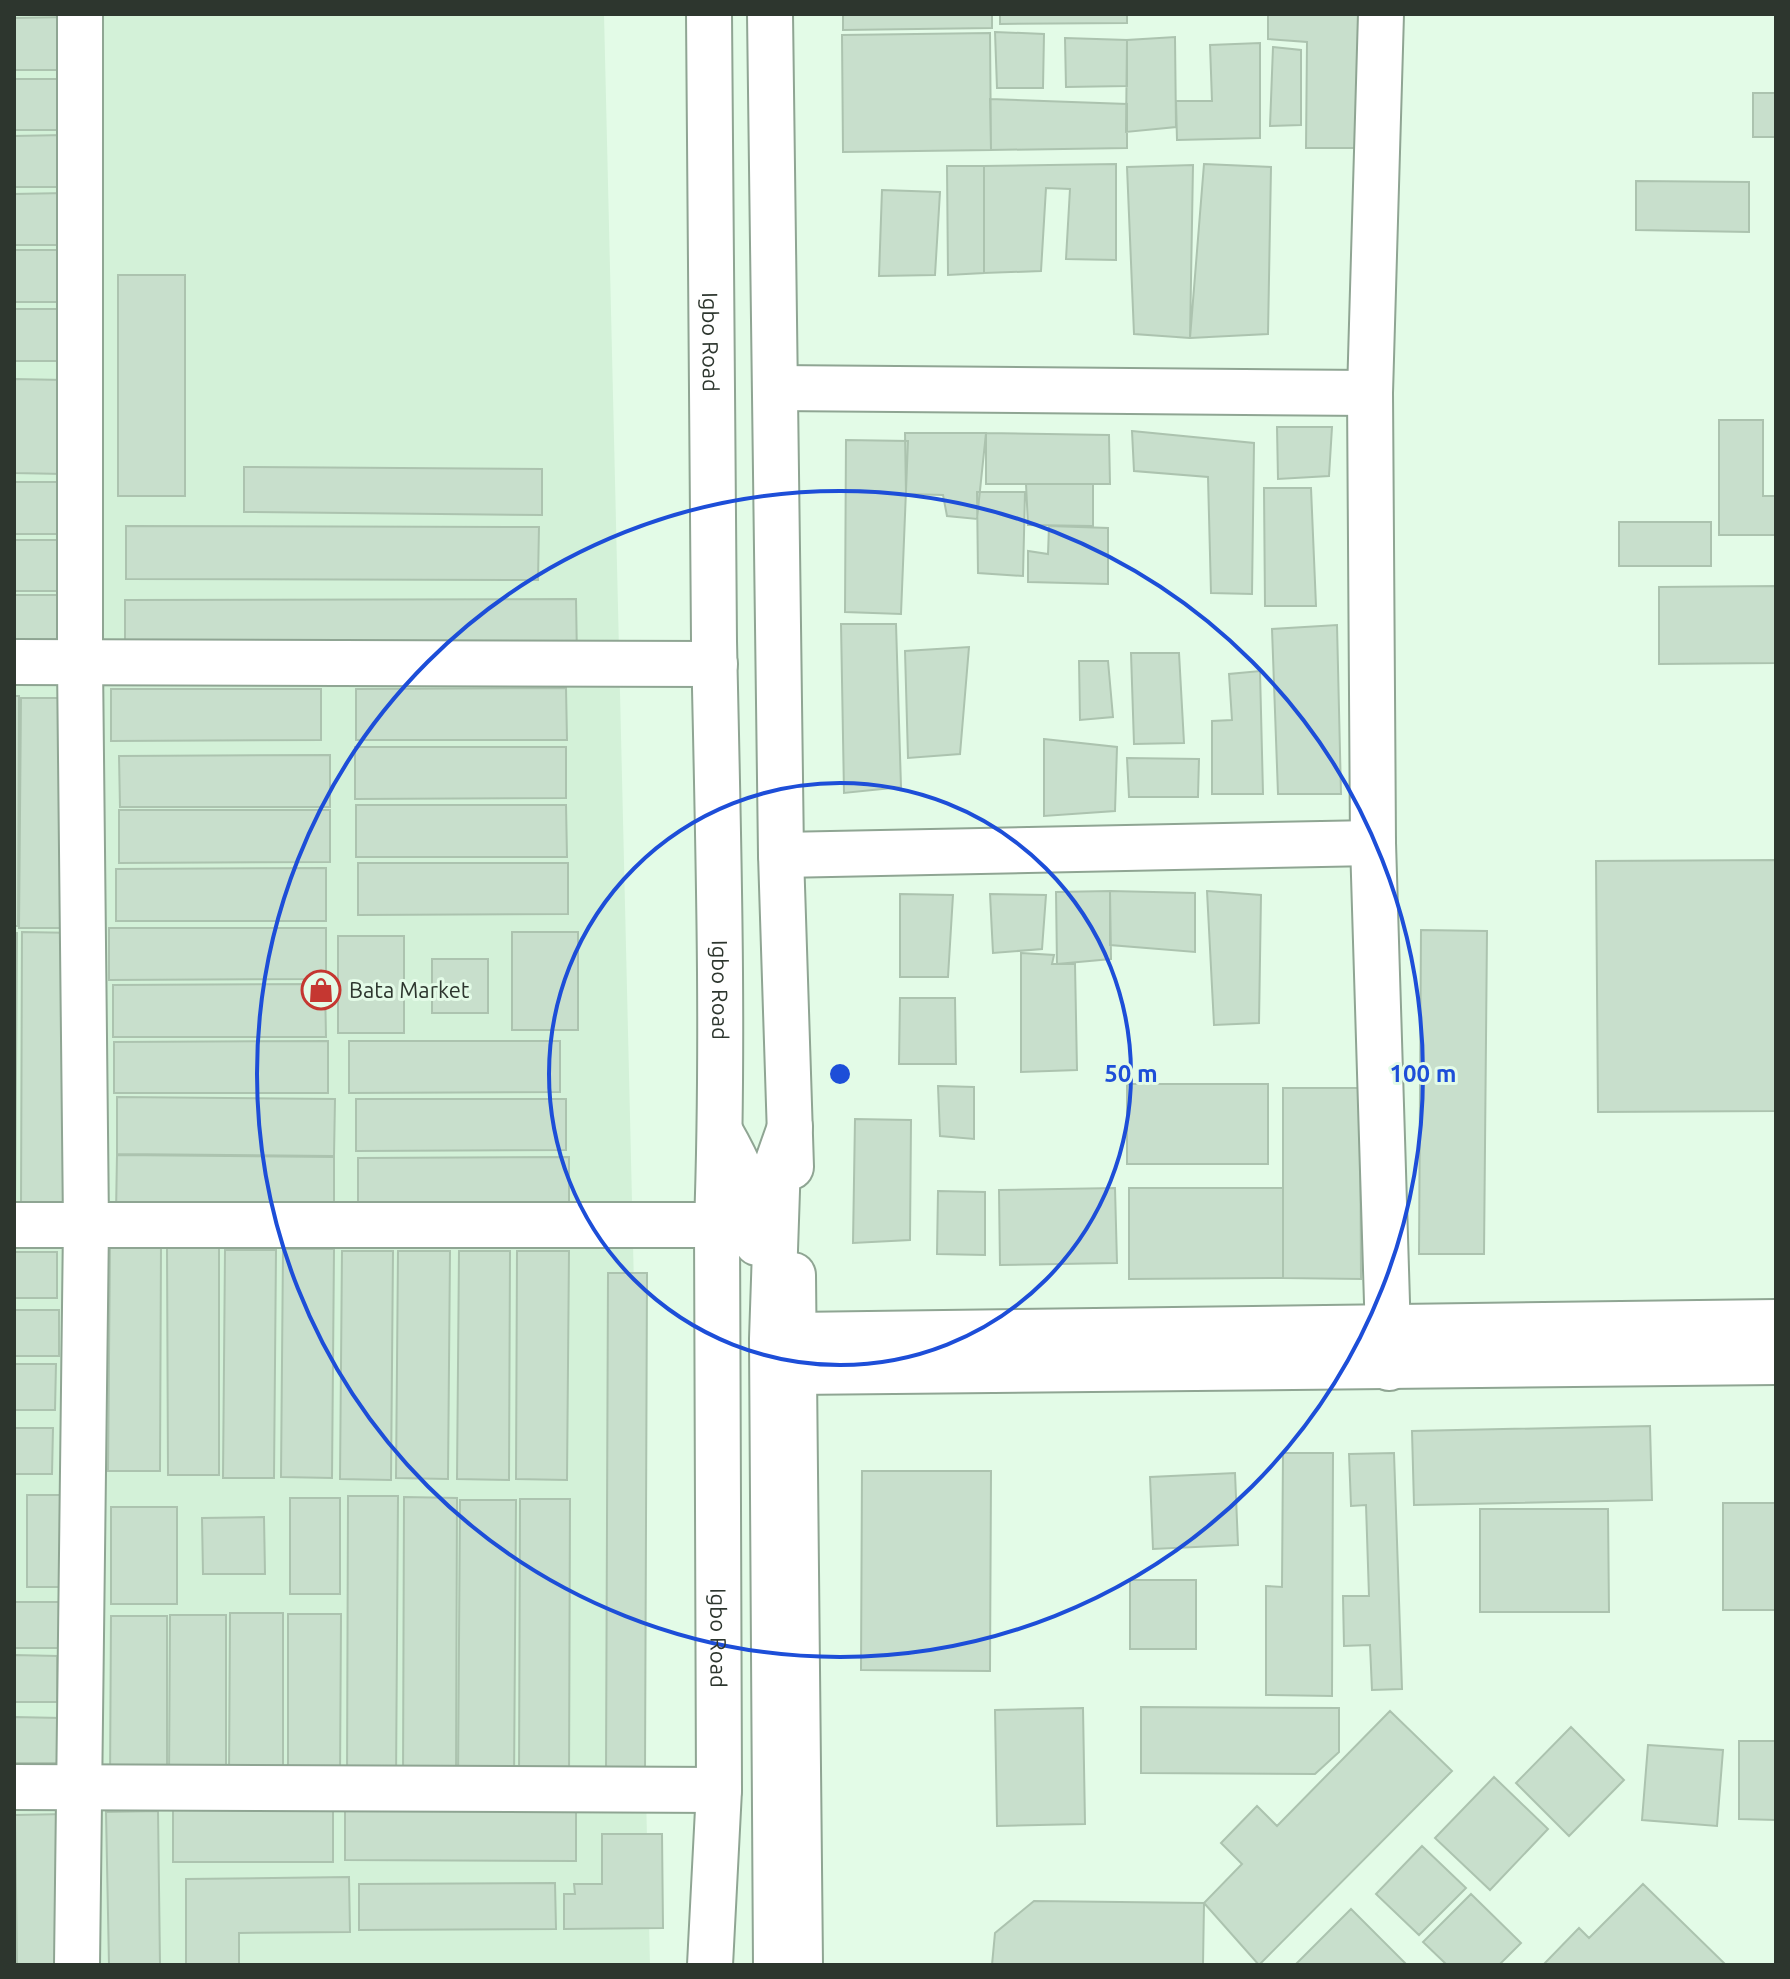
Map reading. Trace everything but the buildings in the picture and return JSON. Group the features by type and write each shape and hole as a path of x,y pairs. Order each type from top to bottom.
{"street":[{"path":"77,1965 86,1225 80,663 80,14"},
{"name":"Igbo Road","path":"709,14 721,1133 717,1225 719,1790 710,1965"},
{"path":"770,14 781,855 794,1353 800,1965"},
{"path":"1381,14 1370,393 1373,843 1388,1348"},
{"path":"775,388 1370,393"},
{"path":"14,662 715,664"},
{"path":"781,855 1373,843"},
{"path":"756,1965 766,1284 778,1161 790,1127"},
{"path":"721,1133 743,1173 766,1284 776,1965"},
{"path":"14,1225 717,1225"},
{"path":"1388,1348 1776,1322"},
{"path":"794,1353 1388,1348 1776,1362"},
{"path":"14,1787 719,1790"}],"shaded area":[{"name":"Bata Market","path":"14,14 604,14 650,1965 14,1965"}],"place":[{"name":"Bata Market","path":"321,990"}]}
